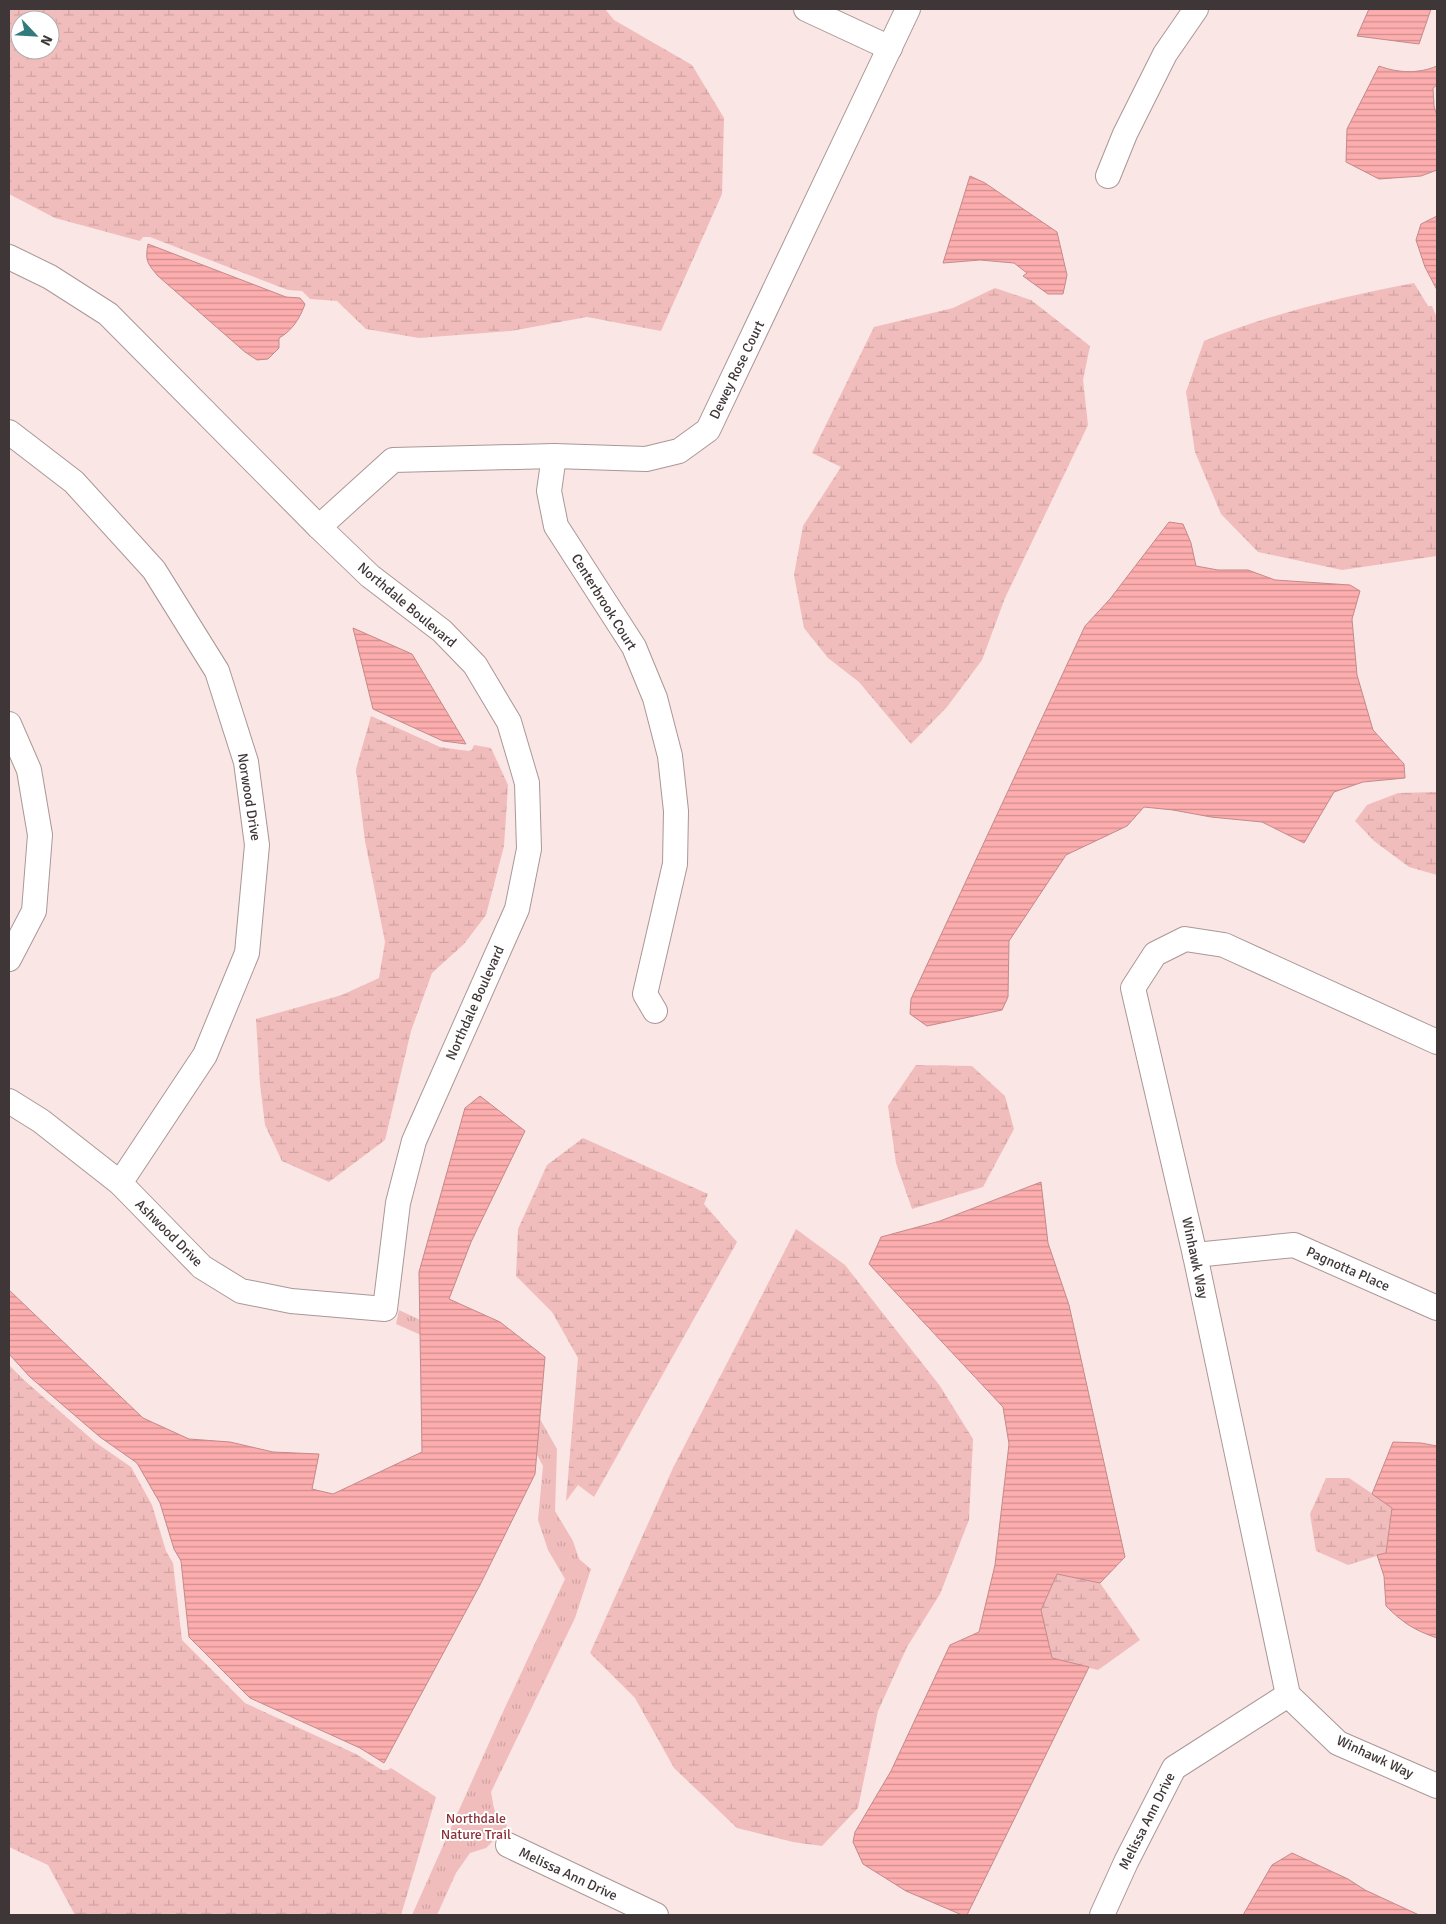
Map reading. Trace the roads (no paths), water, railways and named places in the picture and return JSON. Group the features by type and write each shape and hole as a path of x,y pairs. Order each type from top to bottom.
{"street":[{"path":"806,9 890,48"},
{"name":"Dewey Rose Court","path":"319,527 393,460 554,456 646,459 679,451 708,430 908,9"},
{"path":"1108,176 1125,134 1164,54 1196,9"},
{"name":"Northdale Boulevard","path":"9,257 50,277 108,314 370,576 442,631 475,665 509,722 527,783 529,849 517,909 414,1140 398,1203 385,1309"},
{"name":"Norwood Drive","path":"9,432 74,482 154,570 217,671 246,762 257,845 247,953 205,1055 120,1184"},
{"name":"Centerbrook Court","path":"554,456 549,491 556,526 634,647 655,698 670,756 676,810 674,864 645,994 655,1012"},
{"path":"9,724 29,770 40,835 34,911 9,959"},
{"name":"Winhawk Way","path":"1437,1042 1224,945 1185,939 1155,954 1133,988 1195,1255 1288,1695 1338,1743 1437,1786"},
{"name":"Ashwood Drive","path":"9,1102 41,1121 120,1184 202,1267 241,1291 291,1301 385,1309"},
{"name":"Pagnotta Place","path":"1195,1255 1294,1245 1437,1308"},
{"name":"Melissa Ann Drive","path":"1102,1915 1126,1862 1174,1768 1288,1695"},
{"name":"Melissa Ann Drive","path":"508,1846 656,1915"}],"park label":[{"name":"Northdale Nature Trail","path":"476,1826"}]}
